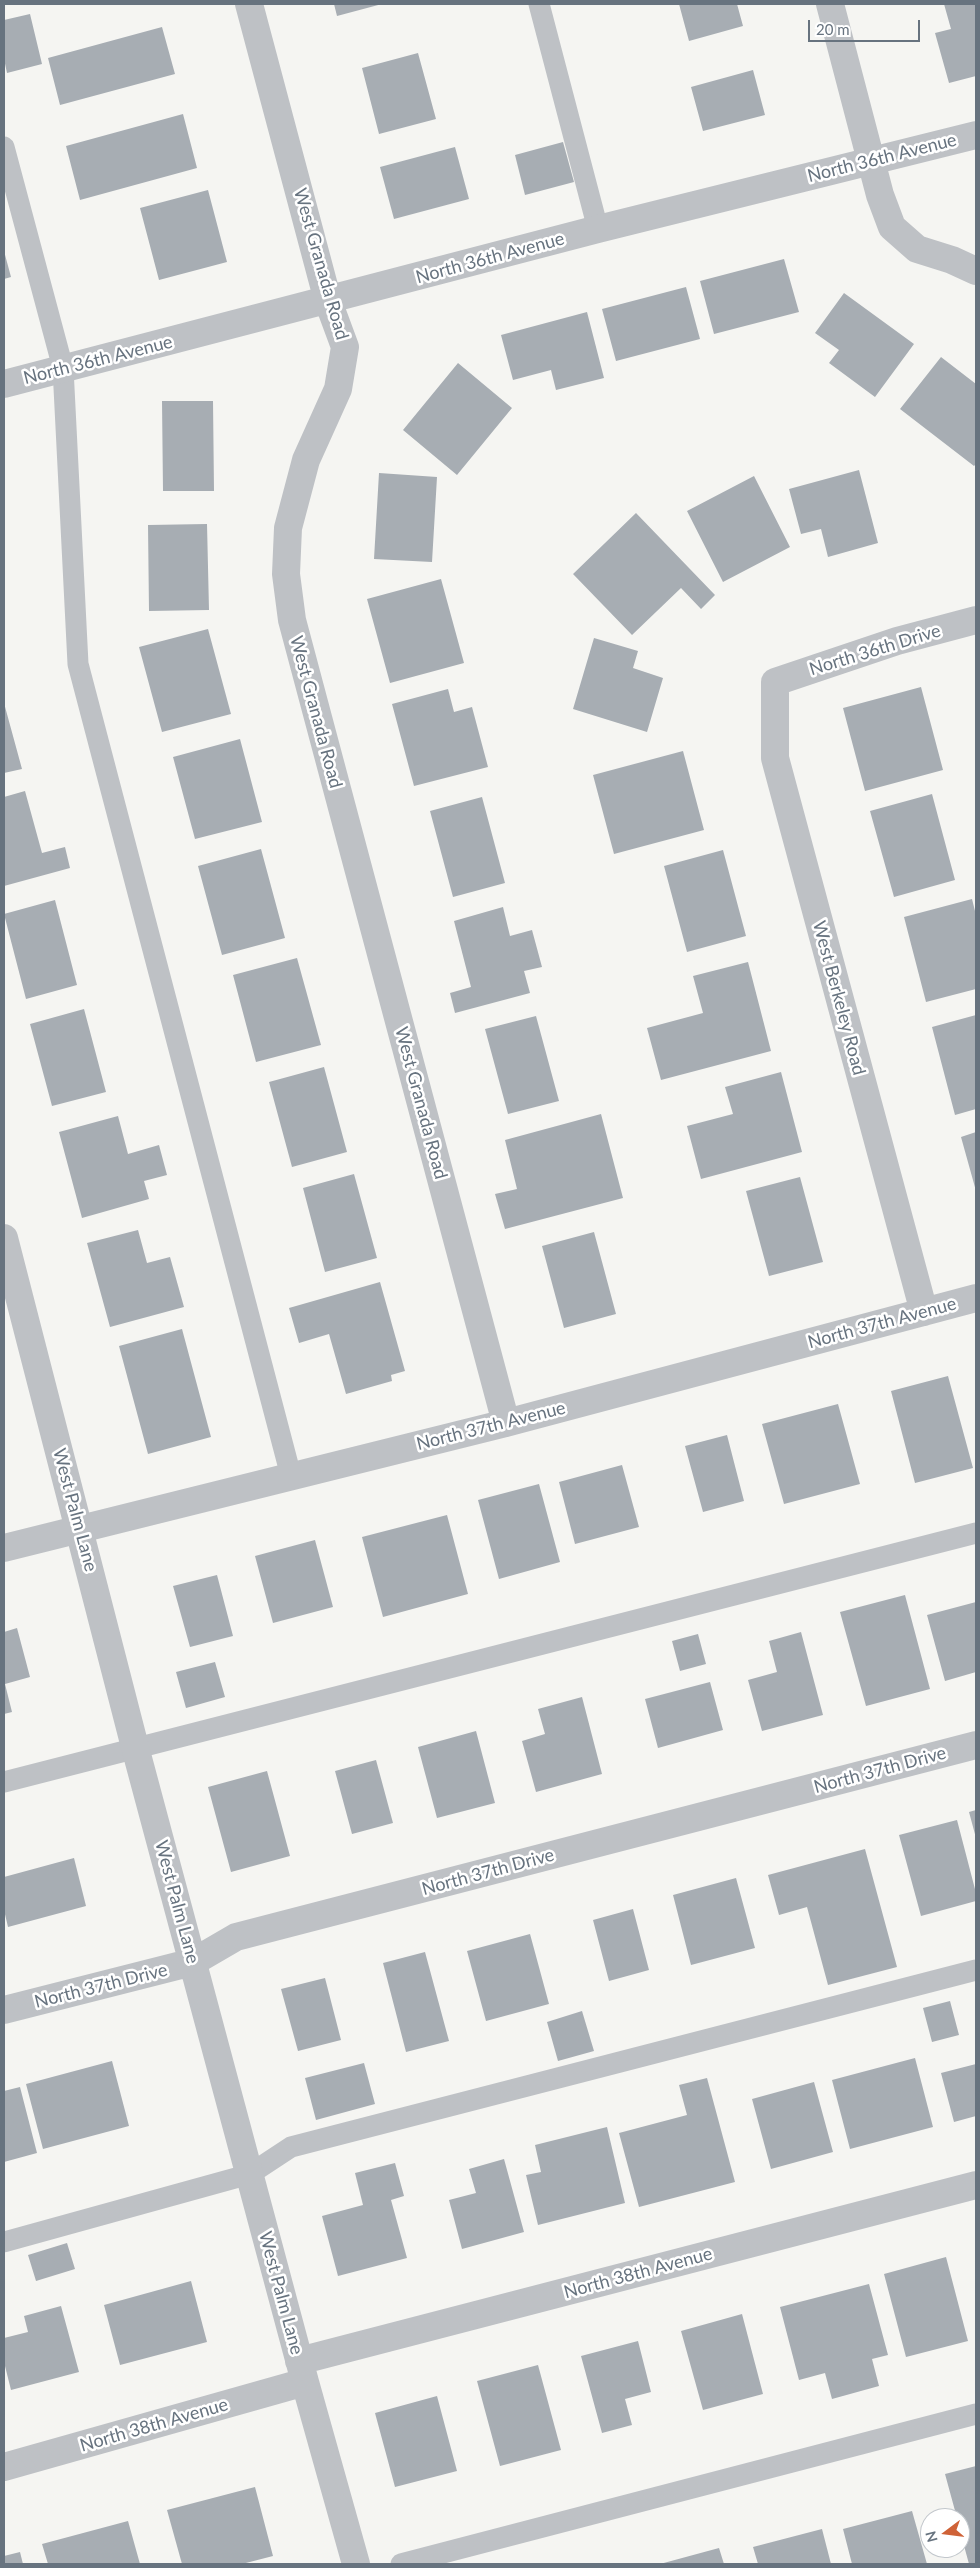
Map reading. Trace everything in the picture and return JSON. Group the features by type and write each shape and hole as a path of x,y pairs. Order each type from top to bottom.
{"street":[{"name":"West Granada Road","path":"249,4 328,301 345,347 338,389 306,460 288,528 286,574 292,620 506,1422"},
{"path":"830,4 871,161 892,227 917,249 952,260 976,271"},
{"name":"North 36th Avenue","path":"4,384 598,229 976,135"},
{"name":"North 36th Drive","path":"775,682 896,641 976,620"},
{"name":"West Berkeley Road","path":"775,682 775,758 924,1312"},
{"name":"West Palm Lane","path":"4,1238 135,1747 302,2372 356,2564"},
{"name":"North 37th Avenue","path":"4,1548 506,1422 976,1298"},
{"name":"North 37th Drive","path":"4,2010 193,1962 236,1937 976,1745"},
{"name":"North 38th Avenue","path":"4,2467 302,2372 976,2185"}],"lane":[{"path":"539,4 598,229"},
{"path":"4,147 63,368 78,664 291,1476"},
{"path":"4,1782 976,1533"},
{"path":"4,2242 250,2174 292,2147 976,1970"},
{"path":"401,2564 976,2414"}],"building":[{"path":"334,4 382,4 337,16"},
{"path":"679,4 737,4 743,26 689,41"},
{"path":"944,4 976,4 976,76 949,83 935,33 951,29"},
{"path":"30,14 42,64 7,73 4,59 4,20"},
{"path":"162,27 175,74 60,105 48,58"},
{"path":"418,53 436,119 379,134 362,68"},
{"path":"753,70 765,115 703,131 691,87"},
{"path":"183,114 197,168 80,200 66,146"},
{"path":"563,142 574,182 525,195 515,155"},
{"path":"455,147 469,199 394,219 380,167"},
{"path":"208,190 227,262 159,280 140,208"},
{"path":"4,251 11,277 4,279"},
{"path":"784,259 799,312 714,334 700,281"},
{"path":"686,287 700,339 616,361 602,309"},
{"path":"844,293 914,344 875,397 829,363 839,350 815,333"},
{"path":"587,312 604,378 556,390 551,370 513,380 501,335"},
{"path":"941,357 976,384 976,464 974,466 900,409"},
{"path":"458,363 512,408 457,475 403,430"},
{"path":"162,401 213,401 214,491 163,491"},
{"path":"859,470 878,543 828,557 821,529 801,534 789,489"},
{"path":"379,473 437,477 432,562 374,559"},
{"path":"754,476 790,547 723,582 687,511"},
{"path":"636,513 715,595 701,609 681,588 632,635 573,574"},
{"path":"207,524 209,610 149,611 148,525"},
{"path":"441,579 464,663 390,683 367,599"},
{"path":"208,629 231,714 162,732 139,647"},
{"path":"594,638 638,651 633,668 663,678 647,732 573,709"},
{"path":"921,687 943,770 865,791 843,708"},
{"path":"448,689 454,712 472,707 488,767 414,786 392,704"},
{"path":"4,703 22,769 4,773"},
{"path":"240,739 262,822 195,839 173,757"},
{"path":"683,751 704,830 614,854 593,775"},
{"path":"25,791 42,853 65,847 70,868 4,886 4,797"},
{"path":"932,794 955,880 894,897 870,811"},
{"path":"482,797 505,883 453,897 430,811"},
{"path":"261,849 285,938 222,955 198,866"},
{"path":"723,850 746,936 687,952 664,866"},
{"path":"972,899 976,915 976,989 926,1002 904,917"},
{"path":"55,900 77,985 26,999 4,914"},
{"path":"503,907 510,936 532,930 542,967 524,971 530,993 455,1013 450,993 471,987 454,921"},
{"path":"297,958 321,1045 256,1062 233,975"},
{"path":"748,962 771,1051 661,1080 647,1028 703,1013 693,976"},
{"path":"84,1009 106,1092 52,1106 30,1024"},
{"path":"976,1015 976,1109 955,1115 932,1027"},
{"path":"536,1016 559,1101 508,1114 485,1029"},
{"path":"324,1067 347,1152 292,1167 269,1082"},
{"path":"781,1072 802,1152 701,1179 687,1126 733,1114 725,1087"},
{"path":"601,1114 623,1198 505,1229 495,1194 517,1189 505,1140"},
{"path":"118,1116 128,1154 159,1145 167,1175 144,1181 149,1199 82,1218 59,1132"},
{"path":"976,1132 976,1191 961,1137"},
{"path":"354,1174 377,1258 325,1272 303,1188"},
{"path":"800,1177 823,1262 769,1276 746,1191"},
{"path":"138,1230 147,1263 170,1257 184,1307 110,1327 87,1243"},
{"path":"594,1232 616,1314 564,1328 542,1246"},
{"path":"380,1282 405,1371 391,1375 392,1381 346,1394 329,1334 299,1343 289,1308"},
{"path":"182,1329 211,1437 148,1454 119,1346"},
{"path":"948,1376 973,1468 915,1483 891,1391"},
{"path":"838,1404 860,1484 784,1504 762,1424"},
{"path":"727,1435 744,1501 703,1512 685,1446"},
{"path":"622,1465 639,1527 575,1544 559,1482"},
{"path":"539,1484 560,1562 499,1579 478,1500"},
{"path":"447,1515 468,1594 383,1617 362,1537"},
{"path":"315,1540 333,1607 273,1623 255,1556"},
{"path":"217,1575 233,1636 190,1647 173,1586"},
{"path":"905,1595 930,1689 866,1706 840,1612"},
{"path":"976,1602 976,1672 945,1681 927,1615"},
{"path":"17,1628 30,1677 5,1684 12,1712 4,1714 4,1632"},
{"path":"801,1632 823,1715 762,1731 748,1680 777,1672 769,1641"},
{"path":"698,1634 706,1664 680,1671 672,1641"},
{"path":"215,1662 225,1697 186,1708 176,1672"},
{"path":"710,1682 723,1730 658,1748 645,1699"},
{"path":"582,1697 602,1774 536,1792 522,1741 545,1734 538,1709"},
{"path":"476,1731 495,1803 437,1818 418,1747"},
{"path":"376,1760 393,1823 352,1834 335,1771"},
{"path":"267,1771 290,1856 231,1872 208,1787"},
{"path":"976,1810 976,1838 969,1812"},
{"path":"957,1820 976,1893 976,1901 921,1916 899,1835"},
{"path":"865,1849 897,1967 828,1985 807,1907 779,1915 768,1875"},
{"path":"74,1858 86,1906 8,1927 4,1910 4,1877"},
{"path":"736,1878 755,1948 691,1965 673,1895"},
{"path":"633,1909 649,1970 609,1981 593,1920"},
{"path":"530,1934 549,2004 486,2021 467,1951"},
{"path":"425,1952 449,2041 406,2052 383,1963"},
{"path":"325,1978 341,2040 298,2051 281,1989"},
{"path":"950,2001 959,2035 932,2042 923,2008"},
{"path":"582,2011 594,2051 558,2061 547,2022"},
{"path":"915,2058 933,2127 850,2149 832,2080"},
{"path":"112,2061 129,2126 43,2149 26,2084"},
{"path":"364,2063 375,2104 316,2120 305,2078"},
{"path":"976,2064 976,2116 954,2122 941,2073"},
{"path":"707,2078 735,2182 639,2207 619,2133 687,2115 679,2085"},
{"path":"814,2082 833,2152 771,2169 752,2099"},
{"path":"20,2087 37,2153 4,2162 4,2091"},
{"path":"607,2127 625,2203 538,2225 526,2175 541,2172 535,2145"},
{"path":"504,2159 524,2232 462,2249 449,2200 476,2193 469,2169"},
{"path":"395,2163 404,2196 391,2200 407,2258 338,2276 322,2216 363,2205 355,2173"},
{"path":"67,2243 75,2269 36,2281 28,2255"},
{"path":"946,2257 968,2341 906,2357 884,2274"},
{"path":"191,2281 207,2342 120,2365 104,2305"},
{"path":"869,2284 888,2355 872,2359 879,2386 832,2399 825,2373 799,2380 780,2307"},
{"path":"61,2306 79,2372 11,2390 4,2362 4,2338 28,2332 24,2316"},
{"path":"742,2314 763,2394 703,2410 681,2331"},
{"path":"638,2341 651,2392 625,2399 632,2425 602,2433 581,2356"},
{"path":"538,2365 561,2450 500,2466 477,2381"},
{"path":"437,2396 457,2471 395,2487 375,2413"},
{"path":"976,2466 976,2564 969,2564 967,2558 970,2558 970,2508 954,2508 945,2474"},
{"path":"255,2487 273,2556 242,2564 182,2564 167,2510"},
{"path":"912,2511 920,2539 920,2558 925,2558 927,2564 852,2564 843,2529"},
{"path":"128,2521 140,2564 48,2564 42,2544"},
{"path":"822,2529 831,2564 758,2564 753,2547"},
{"path":"719,2548 724,2564 660,2564"},
{"path":"20,2552 23,2564 4,2564 4,2556"}]}
